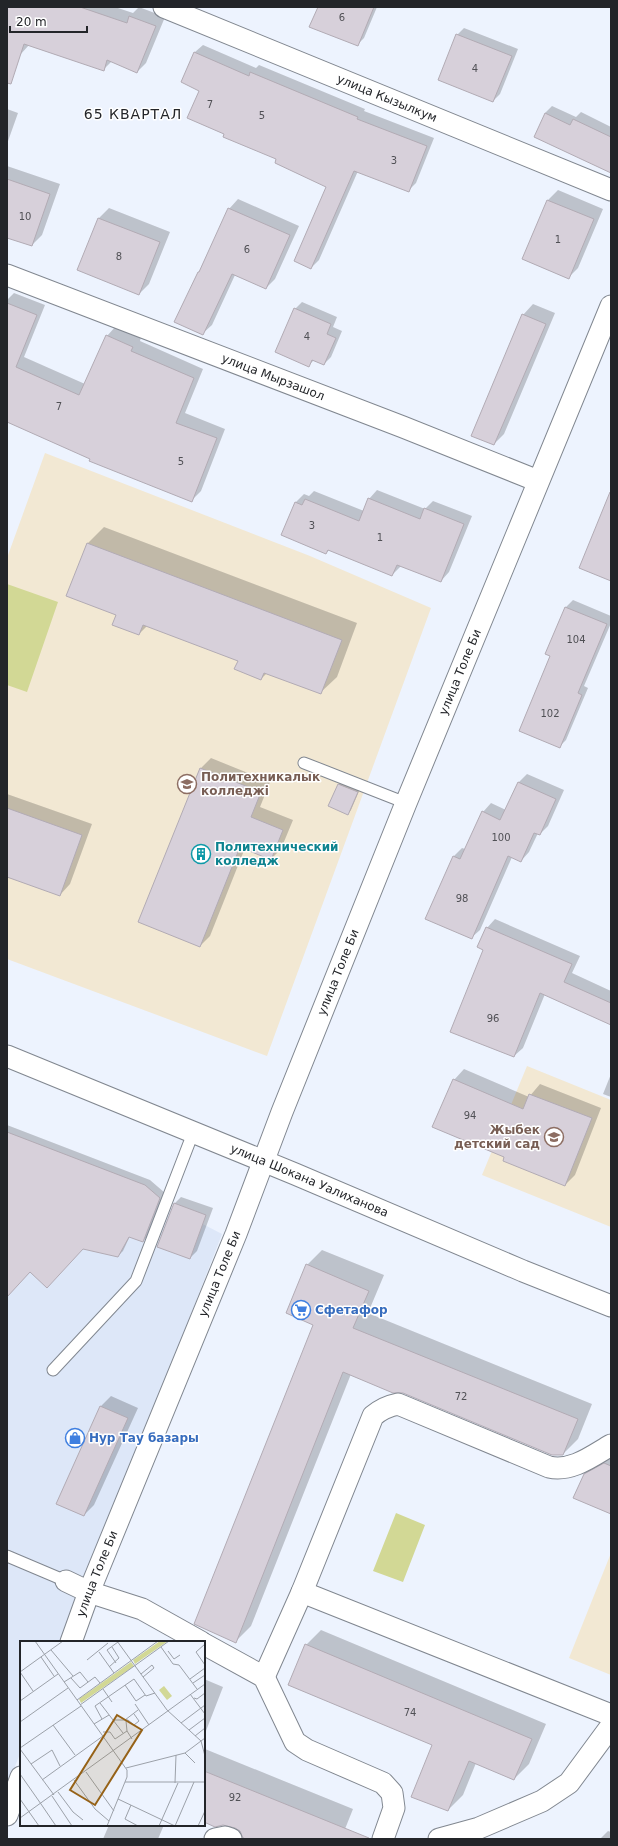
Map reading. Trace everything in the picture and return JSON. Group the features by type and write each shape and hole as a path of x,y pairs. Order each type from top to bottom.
{"street":[{"name":"улица Кызылкум","path":"164,7 611,190"},
{"name":"улица Мырзашол","path":"7,275 403,427 538,482"},
{"name":"улица Толе Би","path":"71,1641 236,1234 262,1162 406,804 611,306"},
{"name":"улица Шокана Уалиханова","path":"7,1056 523,1271 611,1306"},
{"path":"264,1677 302,1592 373,1416 386,1407 398,1404 549,1467 558,1469 569,1467 588,1459 611,1445"},
{"path":"66,1581 90,1592 142,1609 199,1641"},
{"path":"302,1592 611,1715"},
{"path":"205,1645 264,1677 295,1742 307,1750 383,1783 392,1793 394,1808 383,1839"},
{"path":"439,1839 479,1828 542,1801 569,1783 611,1726"},
{"path":"7,1815 20,1780"},
{"path":"215,1839 225,1837 231,1839"}],"lane":[{"path":"304,763 406,804"},
{"path":"53,1370 136,1281 193,1133"},
{"path":"7,1556 66,1581"}],"shaded area":[{"name":"Политехникалык колледжі","path":"45,453 310,556 431,608 267,1056 7,959 7,558"},
{"name":"Жыбек детский сад","path":"527,1066 611,1100 611,1227 482,1175"},
{"name":"Нур Тау базары","path":"7,1136 139,1191 222,1234 64,1641 20,1641 20,1754 7,1787"},
{"path":"611,1553 611,1675 569,1658"}],"green space":[{"path":"7,584 58,602 27,692 7,685"},
{"path":"396,1513 425,1525 403,1582 373,1571"}],"building":[{"path":"7,7 80,7 127,23 129,16 156,26 137,73 107,60 104,71 24,44 11,84 7,83"},
{"path":"318,7 374,7 358,46 309,27"},
{"path":"456,34 512,56 493,102 438,80"},
{"path":"194,52 249,76 250,72 358,117 357,119 427,146 409,192 354,171 311,269 294,261 326,187 275,163 276,159 223,137 224,134 187,118 199,91 181,82"},
{"path":"545,113 570,125 573,119 611,137 611,173 534,137"},
{"path":"7,179 50,194 32,246 7,238"},
{"path":"547,200 594,219 569,279 522,259"},
{"path":"228,208 290,235 266,289 232,274 203,335 174,322"},
{"path":"98,218 160,242 139,295 77,270"},
{"path":"7,303 37,315 16,367 79,395 106,335 133,347 131,351 194,378 176,423 217,438 192,502 89,461 90,459 7,422"},
{"path":"294,308 331,324 327,334 336,338 324,365 312,360 309,367 275,352"},
{"path":"522,314 546,324 494,445 471,436"},
{"path":"611,492 611,581 579,568"},
{"path":"368,498 420,519 424,508 464,524 441,582 397,565 392,576 328,550 326,554 281,535 295,502 302,505 305,499 359,521"},
{"path":"87,543 342,640 321,694 264,673 261,680 234,669 238,661 143,625 139,635 112,625 116,615 66,596"},
{"path":"565,607 607,624 578,693 582,695 560,748 519,731 550,656 545,654"},
{"name":"Политехнический колледж","path":"200,768 261,792 251,817 283,830 271,860 240,847 200,947 138,922"},
{"path":"518,782 556,799 540,835 534,833 521,862 508,856 472,939 425,919 453,856 460,859 482,811 500,820"},
{"path":"338,784 358,792 348,815 328,806"},
{"path":"7,808 82,835 60,896 7,877"},
{"path":"486,927 572,964 564,982 611,1003 611,1025 540,993 514,1057 450,1032 483,950 477,947"},
{"path":"453,1079 523,1109 529,1094 592,1118 565,1186 503,1161 504,1157 432,1127"},
{"path":"7,1132 145,1185 160,1198 143,1242 129,1237 118,1257 83,1249 47,1288 30,1272 7,1297"},
{"path":"174,1203 206,1215 190,1259 157,1247"},
{"path":"306,1264 369,1291 353,1328 578,1419 563,1455 552,1455 403,1393 393,1393 343,1372 236,1643 194,1624 313,1325 286,1313"},
{"path":"100,1406 128,1418 84,1516 56,1504"},
{"path":"604,1463 611,1466 611,1514 573,1498 584,1474"},
{"path":"305,1644 532,1739 514,1780 469,1761 448,1811 411,1797 432,1745 288,1685"},
{"path":"205,1771 369,1839 246,1839 243,1838 240,1831 235,1828 223,1825 215,1827 205,1822"}],"place":[{"name":"Политехникалык колледжі","path":"187,784"},
{"name":"Политехнический колледж","path":"201,854"},
{"name":"Жыбек детский сад","path":"554,1137"},
{"name":"Сфетафор","path":"301,1310"},
{"name":"Нур Тау базары","path":"75,1438"}],"district":[{"name":"65 КВАРТАЛ","path":"133,114"}]}
